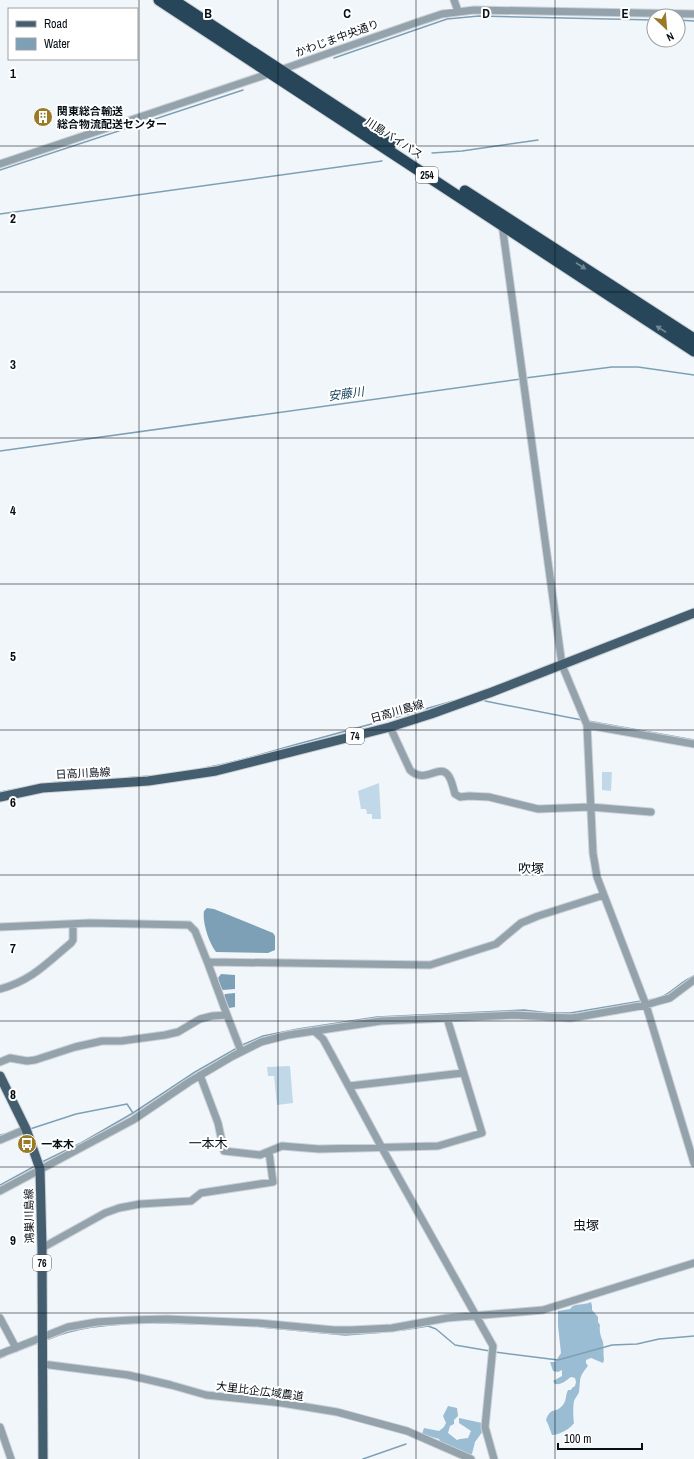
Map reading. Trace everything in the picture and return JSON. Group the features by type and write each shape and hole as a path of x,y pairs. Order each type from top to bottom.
{"highway":[{"name":"川島バイパス","path":"159,0 276,71 414,158 694,339"},
{"name":"川島バイパス","path":"173,0 502,224 694,351"}],"main road":[{"name":"日高川島線","path":"0,797 42,788 143,782 196,775 390,727 438,712 694,613"},
{"name":"鴻巣川島線","path":"0,1076 26,1129 40,1169 43,1459"}],"street":[{"path":"454,0 458,12"},
{"name":"かわじま中央通り","path":"0,164 442,14 466,10 694,14"},
{"path":"502,224 562,664 587,725 590,807 595,867 604,895 646,1005 694,1162"},
{"path":"587,725 694,744"},
{"path":"390,727 410,770 415,775 422,776 441,771 446,773 450,777 455,794 460,797 489,797 538,809 590,807 651,812"},
{"path":"207,961 430,965 496,944 521,923 538,916 604,895"},
{"path":"0,928 90,923 189,925 195,931 241,1051"},
{"path":"0,989 25,980 71,943 73,940 73,924"},
{"path":"0,1191 133,1120 200,1075 241,1051 273,1038 381,1021 513,1015 570,1018 646,1005 670,998 694,980"},
{"path":"0,1062 10,1058 27,1061 35,1060 75,1047 102,1041 121,1041 165,1035 178,1032 200,1019 212,1016 227,1015"},
{"path":"200,1075 218,1123 224,1150 260,1155 282,1146 319,1149 438,1146 482,1133 446,1018"},
{"path":"314,1031 323,1039 382,1148 477,1315 494,1349 485,1426 494,1459"},
{"path":"349,1086 463,1073"},
{"path":"0,1140 26,1129"},
{"path":"42,1248 105,1213 119,1208 140,1204 191,1201 201,1193 273,1182 269,1152"},
{"path":"0,1354 68,1327 97,1322 168,1320 258,1323 334,1330 392,1328 447,1318 543,1310 694,1263"},
{"path":"0,1318 16,1348"},
{"name":"大里比企広域農道","path":"42,1364 128,1375 171,1385 206,1396 282,1404 337,1412 407,1431 471,1459"},
{"path":"0,1427 11,1459"}],"shaded area":[{"path":"602,772 612,772 611,791 602,790"},
{"path":"379,783 381,819 372,819 372,814 367,814 366,809 361,809 358,791"},
{"path":"290,1066 293,1103 277,1105 274,1076 268,1076 267,1067"},
{"path":"591,1302 592,1310 598,1317 598,1322 600,1325 604,1360 603,1363 591,1358 586,1360 588,1366 581,1376 579,1392 574,1401 574,1423 564,1431 552,1435 546,1420 551,1412 557,1410 564,1404 568,1390 571,1390 575,1386 576,1382 575,1378 571,1377 560,1384 555,1384 553,1381 562,1376 562,1370 558,1372 553,1371 550,1362 555,1362 561,1353 558,1311 570,1309 577,1305"},
{"path":"448,1406 457,1408 458,1416 454,1420 454,1424 450,1426 448,1433 457,1440 468,1438 471,1431 459,1423 459,1418 482,1423 483,1431 475,1442 472,1454 467,1455 441,1443 439,1439 422,1434 424,1428 439,1431 444,1427 446,1423 443,1416"}],"water":[{"path":"207,908 214,909 273,933 275,936 275,950 268,953 216,952 205,926 204,911"},
{"path":"221,974 235,975 235,989 223,990 221,988 218,978"},
{"path":"235,993 235,1007 229,1008 224,996 225,994"}],"waterway":[{"path":"334,58 447,19 479,16 646,20"},
{"path":"686,20 694,21"},
{"path":"0,170 243,90"},
{"path":"432,153 462,151 538,140"},
{"path":"0,214 382,161"},
{"name":"安藤川","path":"525,378 612,367 638,367 694,375"},
{"name":"安藤川","path":"0,451 521,379"},
{"path":"204,768 243,759 453,701"},
{"path":"485,701 582,720"},
{"path":"588,721 694,740"},
{"path":"124,778 150,776"},
{"path":"95,780 113,779"},
{"path":"48,783 88,780"},
{"path":"0,792 27,787"},
{"path":"661,997 694,976"},
{"path":"647,1000 655,999"},
{"path":"242,1045 263,1036 377,1017 524,1010 549,1013 570,1013 641,1001"},
{"path":"42,1162 81,1143 133,1113 195,1072 237,1048"},
{"path":"30,1129 76,1114 127,1104 133,1113"},
{"path":"0,1135 5,1134"},
{"path":"0,1185 35,1166"},
{"path":"46,1340 80,1329 138,1323"},
{"path":"155,1323 208,1324"},
{"path":"403,1330 428,1326 436,1329 455,1345 490,1351"},
{"path":"261,1327 345,1335 385,1332"},
{"path":"495,1352 558,1360 612,1345 637,1344 659,1339 694,1336"},
{"path":"12,1353 38,1343"},
{"path":"0,1358 5,1356"},
{"path":"363,1459 406,1444"}],"place":[{"name":"関東総合輸送 総合物流配送センター","path":"43,117"},
{"name":"一本木","path":"27,1144"}],"district":[{"name":"吹塚","path":"531,868"},
{"name":"一本木","path":"208,1143"},
{"name":"虫塚","path":"586,1225"}]}
